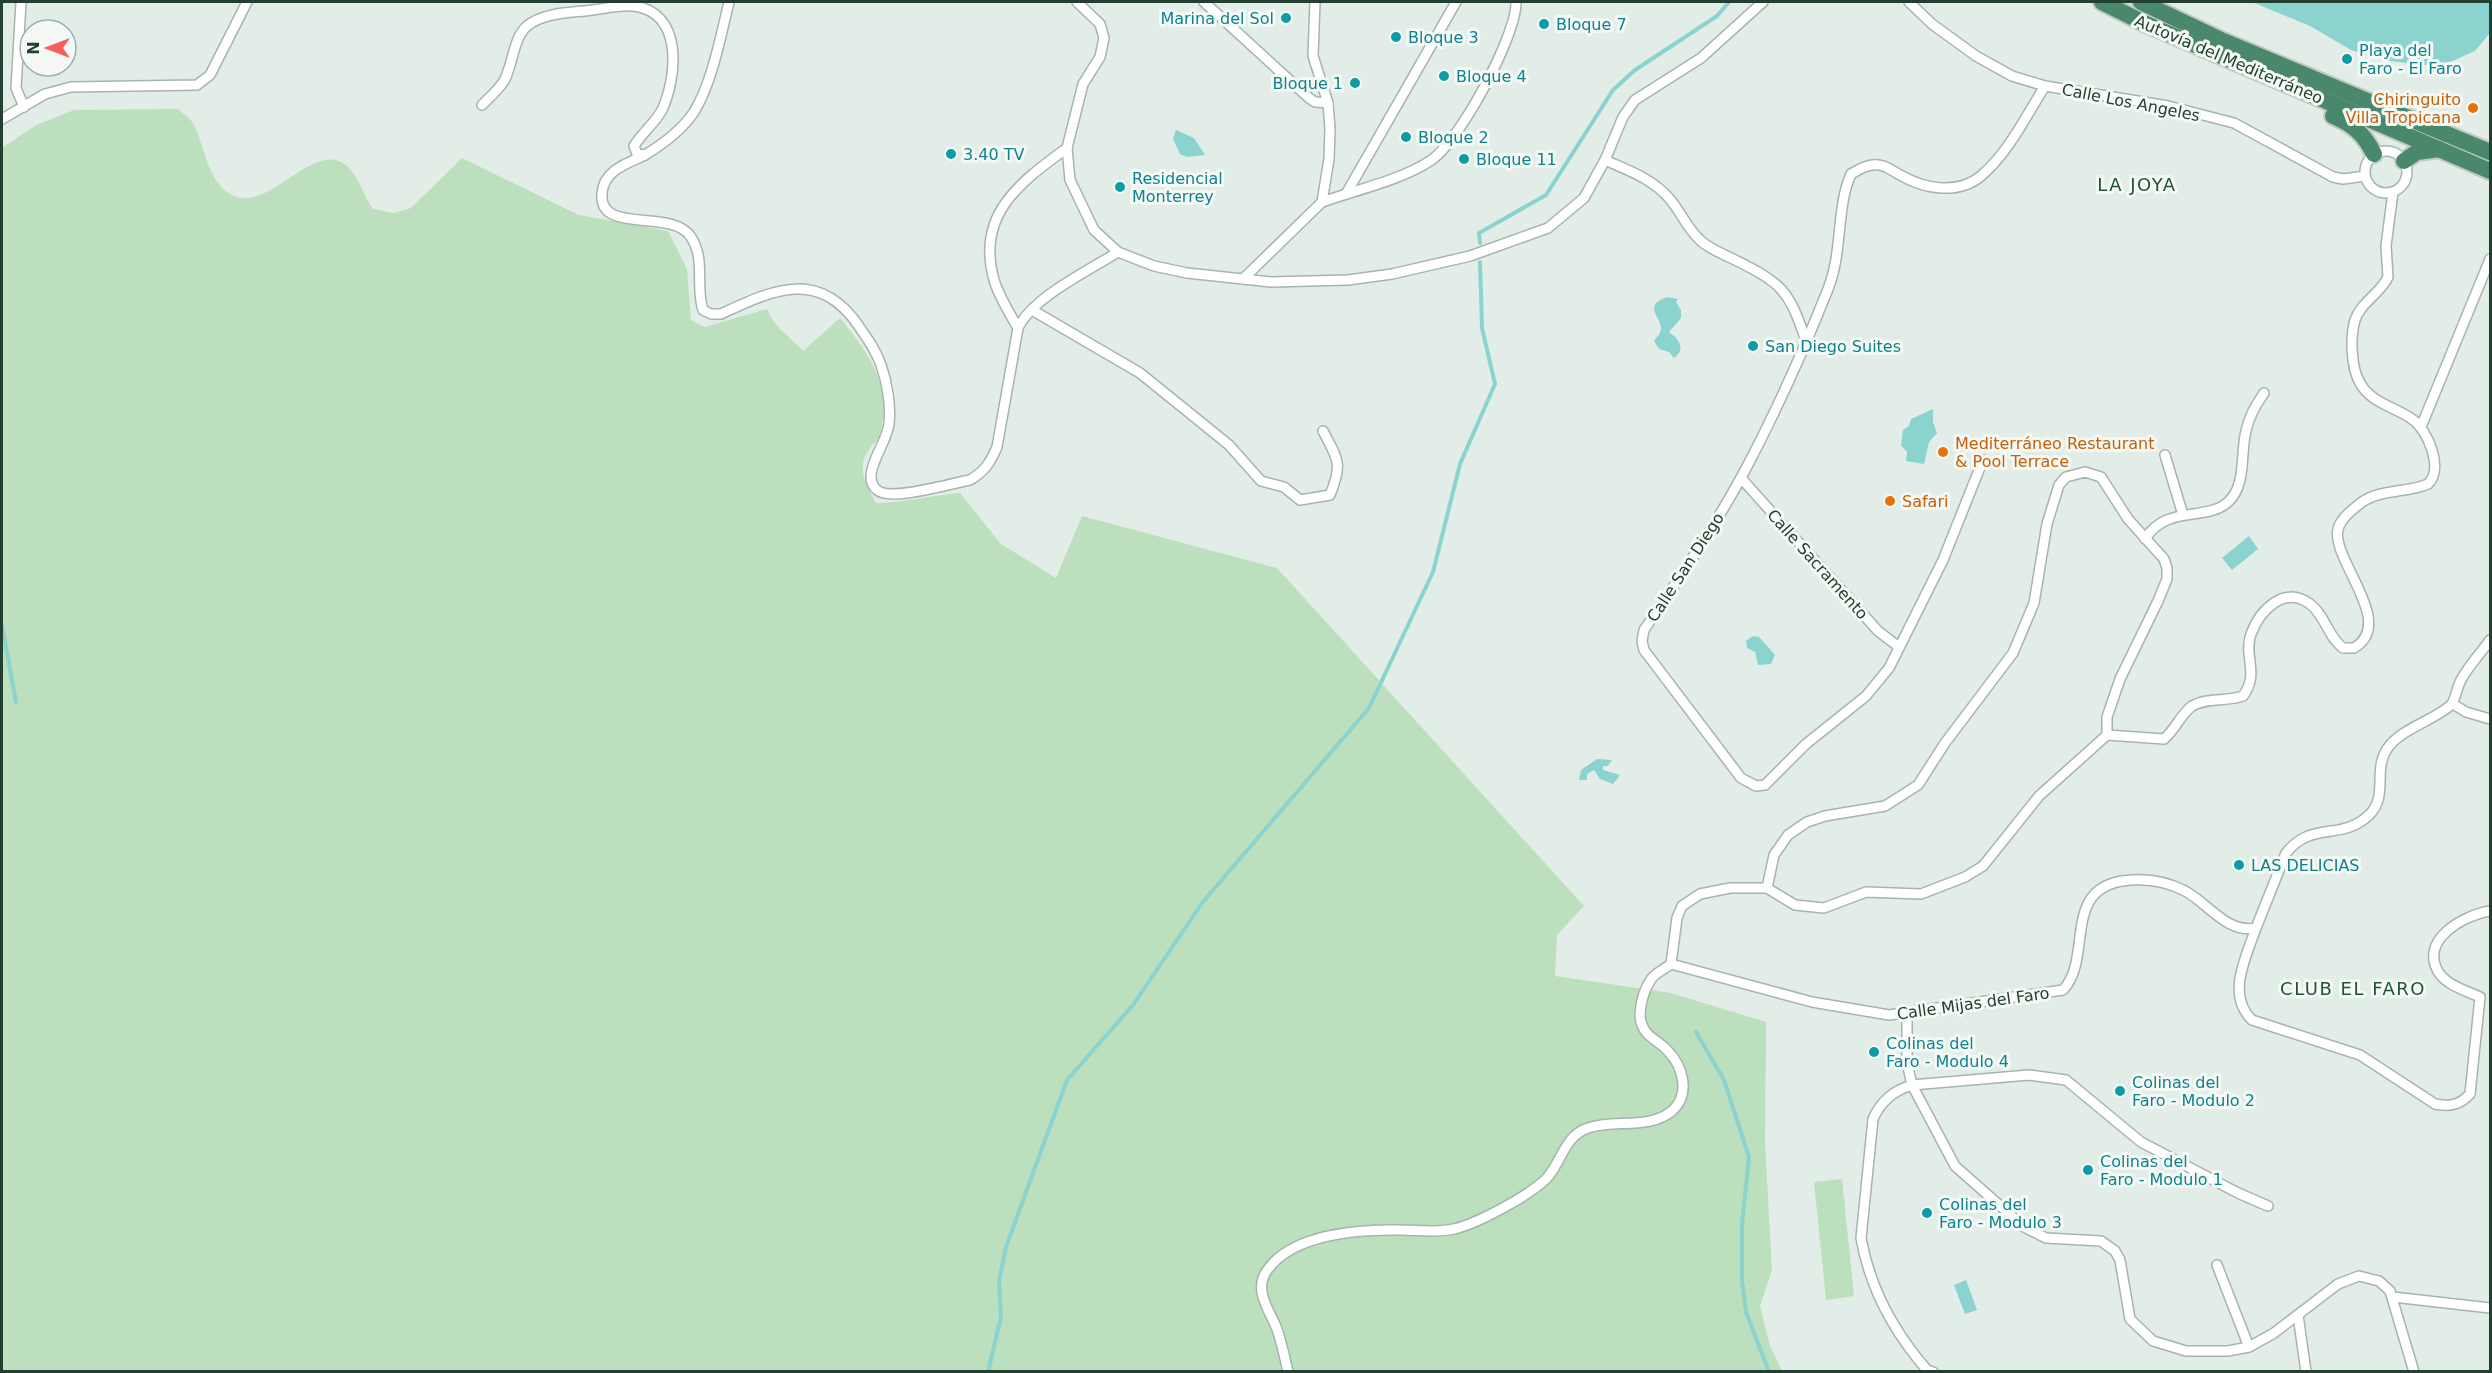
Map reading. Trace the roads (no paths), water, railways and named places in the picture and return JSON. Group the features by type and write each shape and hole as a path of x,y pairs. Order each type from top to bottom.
{"highway":[{"name":"Autovía del Mediterráneo","path":"2102,2 2144,23 2490,171"},
{"name":"Autovía del Mediterráneo","path":"2141,2 2223,41 2490,152"},
{"path":"2144,23 2192,55 2351,124 2364,135 2374,154"},
{"path":"2404,161 2417,152 2439,149"}],"street":[{"path":"21,2 16,88 24,107"},
{"path":"2,119 45,94 71,87 197,85 210,75 247,2"},
{"path":"729,2 717,49 693,113 673,135 645,155 611,173 602,192 603,204 608,214 617,217 665,222 684,229 697,251 703,310 711,314 721,314 782,290 796,287 811,288 839,303 872,344 882,365 889,406 887,438 871,470 871,481 881,494 889,495 970,480 982,473 989,465 997,447 1018,328 1023,317 1058,290 1118,252"},
{"path":"1077,2 1100,24 1104,38 1100,57 1083,84 1067,148 1070,180 1094,230 1118,252 1154,266 1271,282 1348,280 1392,274 1470,256 1548,228 1584,198 1605,160 1623,117 1635,100 1701,58 1763,2"},
{"path":"1204,2 1309,98 1315,102 1328,103"},
{"path":"1315,2 1312,56 1328,103 1329,159 1322,202"},
{"path":"1346,194 1456,2"},
{"path":"1243,279 1322,202 1418,168 1432,160 1476,102 1501,55 1513,28 1516,2"},
{"name":"Calle Los Angeles","path":"1909,2 1932,24 1976,56 2012,76 2045,86 2168,106 2234,123 2333,177 2343,179 2365,176"},
{"path":"482,105 503,82 524,28 533,22 553,15 605,8 627,6 643,8 654,14 664,26 671,40 673,58 672,76 661,112 634,146 637,154 645,155"},
{"name":"Calle San Diego","path":"1983,460 1943,560 1889,668 1866,696 1806,744 1765,785 1756,786 1741,778 1644,650 1642,641 1644,630 1687,567 1741,478 1806,341 1836,267 1845,188 1851,174 1874,164 1886,166 1927,187 1941,188 1958,186 1979,177 2005,150 2045,86"},
{"path":"1018,328 995,284 988,253 996,218 1021,182 1067,148"},
{"path":"1288,1371 1277,1330 1264,1305 1262,1290 1265,1274 1275,1261 1296,1248 1321,1238 1348,1232 1456,1229 1507,1204 1546,1179 1575,1134 1589,1127 1661,1118 1680,1101 1683,1088 1681,1074 1666,1049 1647,1034 1641,1024 1641,1006 1650,979 1671,964 1677,918 1682,906 1700,894 1714,890 1767,888 1796,905 1824,908 1866,892 1921,894 1965,877 1983,866 2039,796 2107,735 2164,739 2190,707 2207,701 2234,700 2243,696 2252,679 2251,635 2265,612 2276,600 2285,597 2310,604 2339,645 2348,648 2358,645 2367,627 2367,608 2340,549 2338,530 2347,515 2368,498 2422,486 2432,480 2436,466 2421,427 2413,419 2366,391 2355,373 2356,320 2364,306 2388,277 2386,246 2393,192 2406,179 2404,161 2399,156 2387,151 2374,154 2366,164 2365,176 2375,191 2393,192"},
{"path":"1605,160 1640,175 1668,197 1687,228 1703,243 1751,268 1784,291 1794,304 1806,341"},
{"path":"2421,427 2490,259"},
{"path":"1032,310 1140,373 1229,445 1261,481 1284,487 1300,500 1330,495 1337,478 1339,461 1323,431"},
{"path":"2145,538 2160,523 2183,515 2219,508 2233,495 2241,473 2242,448 2247,426 2253,410 2264,393"},
{"path":"2165,455 2183,515"},
{"path":"1767,888 1774,855 1788,835 1807,822 1825,816 1864,812 1885,806 1918,785 1945,743 2013,653 2034,603 2047,524 2059,486 2066,477 2085,472 2101,477 2128,519 2164,559 2168,568 2167,579 2143,638 2120,679 2107,717 2107,735"},
{"name":"Calle Sacramento","path":"1741,478 1878,631 1899,647"},
{"path":"2480,997 2470,1094 2463,1102 2454,1105 2435,1104 2360,1056 2262,1025 2247,1015 2239,1000 2239,988 2256,928 2286,853 2293,844 2311,833 2347,829 2372,813 2381,793 2381,766 2387,748 2453,704 2461,680 2490,640"},
{"path":"2453,704 2466,712 2490,719"},
{"name":"Calle Mijas del Faro","path":"1671,964 1812,1002 1878,1013 1907,1013 2063,990 2074,973 2084,913 2098,891 2114,882 2149,880 2167,884 2185,891 2236,928 2256,928"},
{"path":"2490,911 2475,914 2454,925 2439,941 2434,954 2435,964 2446,980 2490,1000"},
{"path":"1907,1013 1907,1063 1912,1085 1955,1166 2024,1227 2046,1238 2101,1241 2115,1251 2120,1260 2126,1308 2137,1329 2153,1341 2186,1351 2228,1351 2249,1347 2274,1333 2349,1278 2359,1276 2379,1281 2393,1297 2414,1371"},
{"path":"1929,1371 1893,1326 1864,1254 1861,1238 1873,1119 1878,1107 1899,1089 1912,1085 2029,1075 2066,1080 2141,1142 2238,1193 2268,1206"},
{"path":"2217,1265 2249,1347"},
{"path":"2393,1297 2490,1308"},
{"path":"2298,1315 2306,1371"}],"water":[{"path":"2252,2 2490,2 2490,33 2475,51 2448,63 2426,65 2390,61 2351,50 2310,26"},
{"path":"1176,130 1194,138 1205,155 1187,157 1180,154 1173,139"},
{"path":"1667,297 1678,299 1676,302 1681,310 1681,318 1669,332 1678,340 1681,347 1674,358 1669,352 1659,349 1654,341 1661,328 1654,308 1660,300"},
{"path":"1933,409 1933,422 1937,433 1929,442 1924,464 1906,461 1907,452 1901,445 1903,430 1909,426 1911,419"},
{"path":"2249,536 2258,549 2232,570 2222,558"},
{"path":"1753,636 1759,637 1775,655 1771,664 1758,665 1755,652 1747,648 1746,641"},
{"path":"1597,759 1612,760 1608,766 1603,766 1603,770 1620,775 1613,784 1600,779 1594,770 1587,774 1587,780 1579,780 1581,770"},
{"path":"1966,1280 1977,1310 1965,1314 1954,1285"}],"waterway":[{"path":"1480,243 1479,233 1546,195 1613,90 1635,70 1717,16 1729,2"},
{"path":"988,1372 1001,1317 999,1281 1006,1247 1067,1080 1133,1005 1202,903 1369,708 1433,572 1460,464 1495,384 1482,328 1480,262"},
{"path":"2,626 16,702"},
{"path":"1696,1032 1724,1080 1749,1157 1742,1224 1742,1281 1746,1312 1769,1372"}],"place":[{"name":"Marina del Sol","path":"1286,18"},
{"name":"Bloque 7","path":"1544,24"},
{"name":"Bloque 3","path":"1396,37"},
{"name":"Playa del Faro - El Faro","path":"2347,59"},
{"name":"Bloque 4","path":"1444,76"},
{"name":"Bloque 1","path":"1355,83"},
{"name":"Chiringuito Villa Tropicana","path":"2473,108"},
{"name":"Bloque 2","path":"1406,137"},
{"name":"3.40 TV","path":"951,154"},
{"name":"Bloque 11","path":"1464,159"},
{"name":"Residencial Monterrey","path":"1120,187"},
{"name":"San Diego Suites","path":"1753,346"},
{"name":"Mediterráneo Restaurant & Pool Terrace","path":"1943,452"},
{"name":"Safari","path":"1890,501"},
{"name":"LAS DELICIAS","path":"2239,865"},
{"name":"Colinas del Faro - Modulo 4","path":"1874,1052"},
{"name":"Colinas del Faro - Modulo 2","path":"2120,1091"},
{"name":"Colinas del Faro - Modulo 1","path":"2088,1170"},
{"name":"Colinas del Faro - Modulo 3","path":"1927,1213"}],"district":[{"name":"LA JOYA","path":"2137,185"},
{"name":"CLUB EL FARO","path":"2353,989"}]}
